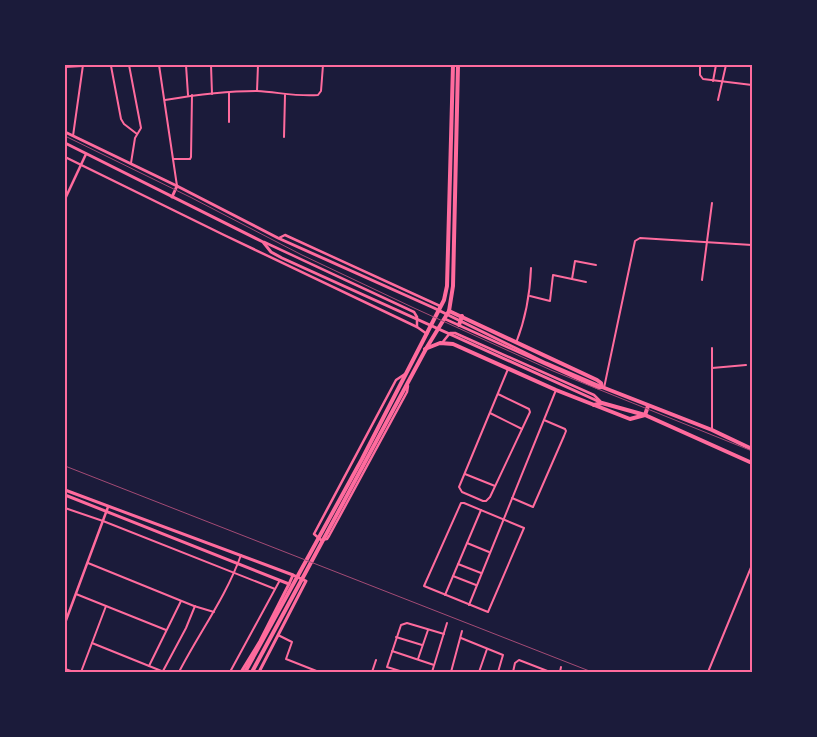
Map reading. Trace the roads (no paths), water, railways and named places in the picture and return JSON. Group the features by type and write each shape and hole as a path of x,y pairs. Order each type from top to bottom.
{"highway":[{"path":"243,672 353,476 441,307 447,286 454,65"},
{"path":"252,672 425,350 449,310 453,286 458,65"},
{"path":"449,310 597,380 603,388 712,430 752,449"},
{"path":"459,325 462,316"},
{"path":"425,350 442,343 453,344 592,405 630,419 645,415"},
{"path":"592,405 602,403 645,415 752,463"},
{"path":"645,415 648,406"}],"main road":[{"path":"65,132 177,186 278,238 434,308 603,388"},
{"path":"65,143 263,242 271,252 282,258 602,403"},
{"path":"172,197 177,186"},
{"path":"65,490 306,581 259,672"},
{"path":"65,495 289,584"},
{"path":"243,672 293,575"}],"street":[{"path":"129,65 142,128 137,134 130,163"},
{"path":"159,65 177,186"},
{"path":"186,65 188,96"},
{"path":"212,65 212,94"},
{"path":"257,92 258,65"},
{"path":"165,100 192,95 229,93 320,94 323,65"},
{"path":"700,65 701,77 752,85"},
{"path":"713,80 716,65"},
{"path":"718,100 726,65"},
{"path":"742,65 752,66"},
{"path":"65,67 83,66 73,136"},
{"path":"111,66 122,122 137,134"},
{"path":"229,93 229,122"},
{"path":"174,159 191,158 192,95"},
{"path":"284,137 285,95"},
{"path":"65,198 86,154"},
{"path":"65,157 260,253 417,327 427,334"},
{"path":"702,280 712,203"},
{"path":"278,238 285,235 307,244 441,307"},
{"path":"445,318 564,374 598,388 603,388 635,241 640,238 752,245"},
{"path":"263,242 414,312 417,317 417,327"},
{"path":"572,279 575,261 596,265"},
{"path":"516,343 530,296 531,268"},
{"path":"530,296 550,301 553,274 586,282"},
{"path":"442,343 450,333 455,333 594,395 602,403"},
{"path":"712,348 712,430"},
{"path":"712,368 746,365"},
{"path":"498,394 529,409 530,412 496,486 488,500 483,501 460,491 459,487 508,369"},
{"path":"406,373 396,380 314,534 321,540 327,539 329,536 407,392 409,380"},
{"path":"468,605 556,390"},
{"path":"490,414 522,429"},
{"path":"512,498 533,507 564,436 565,429 544,420"},
{"path":"465,474 496,486"},
{"path":"464,503 503,518 524,528 490,610 486,612 425,587 424,584 459,504 464,503"},
{"path":"65,623 108,506"},
{"path":"65,508 103,521 275,589"},
{"path":"445,596 481,510"},
{"path":"467,543 489,552"},
{"path":"179,672 214,612 235,572 241,556"},
{"path":"88,563 214,612"},
{"path":"458,564 481,573"},
{"path":"708,672 752,565"},
{"path":"453,576 476,585"},
{"path":"230,672 280,580"},
{"path":"76,594 166,630"},
{"path":"150,666 182,600"},
{"path":"81,672 106,606"},
{"path":"92,643 163,672 195,606"},
{"path":"403,672 394,671 386,667 401,625 404,623 444,634"},
{"path":"432,672 447,623"},
{"path":"418,660 428,630"},
{"path":"451,672 462,631"},
{"path":"278,635 292,642 286,658 319,672"},
{"path":"396,637 422,645"},
{"path":"461,638 503,655 498,672"},
{"path":"479,672 487,649"},
{"path":"392,652 434,665"},
{"path":"372,672 376,660"},
{"path":"513,672 519,660 550,672"},
{"path":"560,672 562,667"},
{"path":"65,668 74,672"}],"railway":[{"path":"65,136 190,197 302,255 414,308 553,371 752,451"},
{"path":"65,466 592,672"}]}
